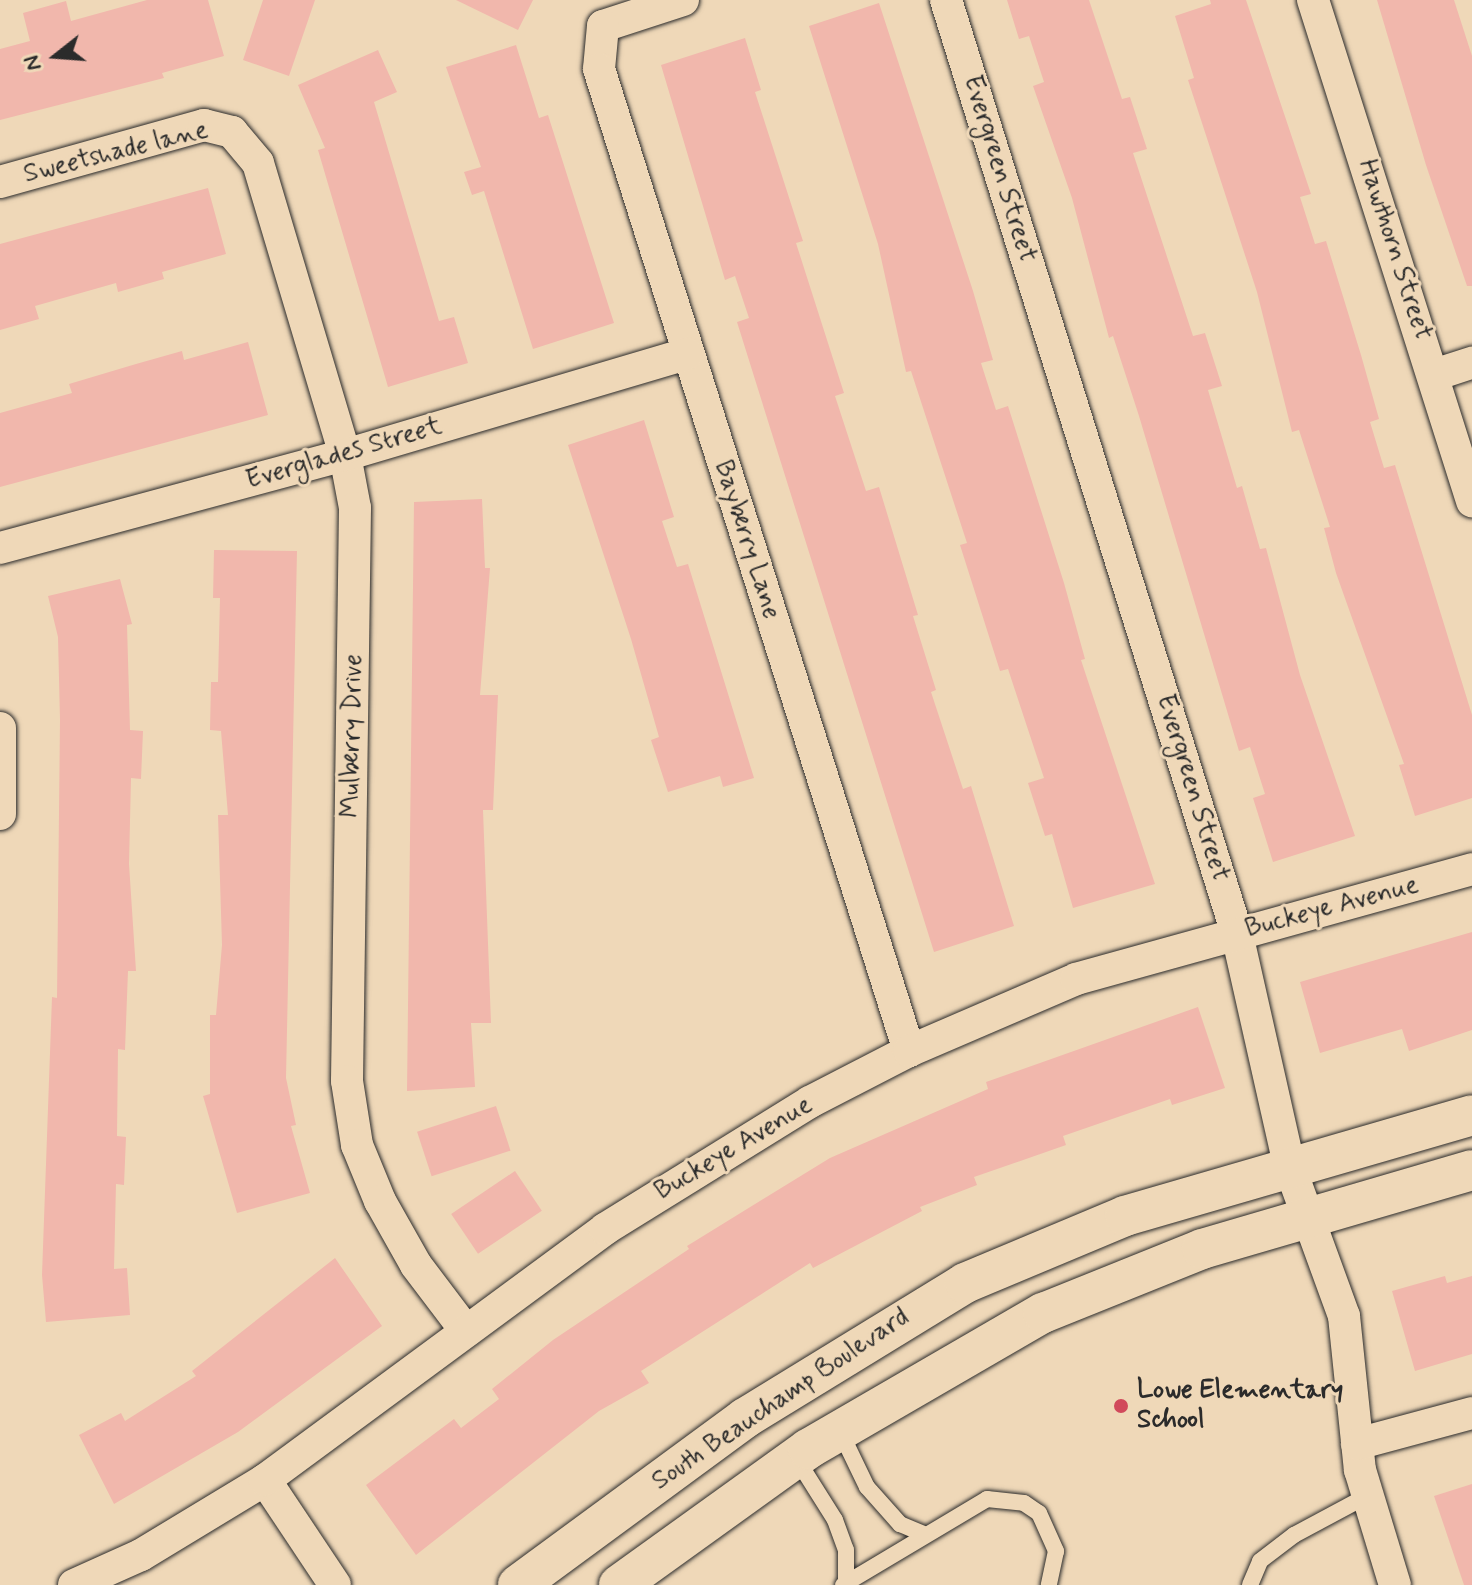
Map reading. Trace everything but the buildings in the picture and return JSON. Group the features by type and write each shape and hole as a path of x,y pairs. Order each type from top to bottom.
{"street":[{"name":"Bayberry Lane","path":"683,0 603,26 599,69 909,1051"},
{"name":"Evergreen Street","path":"946,0 1237,934 1289,1165 1344,1316 1365,1497 1395,1585"},
{"name":"Hawthorn Street","path":"1313,0 1472,501"},
{"name":"Sweetshade lane","path":"0,182 204,125 232,132"},
{"name":"Mulberry Drive","path":"232,132 258,163 345,455 355,508 347,1081 357,1145 380,1201 416,1265 466,1331"},
{"name":"Everglades Street","path":"0,548 345,455 687,354"},
{"path":"1434,375 1472,363"},
{"path":"0,728 0,814"},
{"name":"Buckeye Avenue","path":"74,1585 141,1555 265,1480 605,1229 810,1102 909,1051 1076,979 1472,869"},
{"name":"South Beauchamp Boulevard","path":"518,1585 745,1418 965,1283 1125,1216 1289,1165 1472,1115"},
{"path":"619,1585 795,1457 839,1429 1072,1300 1161,1263 1306,1216 1472,1170"},
{"path":"1357,1444 1472,1413"},
{"path":"265,1480 335,1585"}],"lane":[{"path":"839,1429 867,1487 900,1524 924,1534"},
{"path":"795,1457 835,1520 846,1550 844,1584"},
{"path":"1250,1585 1260,1561 1294,1535 1365,1497"},
{"path":"844,1584 987,1499 1024,1503 1039,1513 1056,1551 1049,1585"}],"place":[{"name":"Lowe Elementary School","path":"1121,1406"}]}
